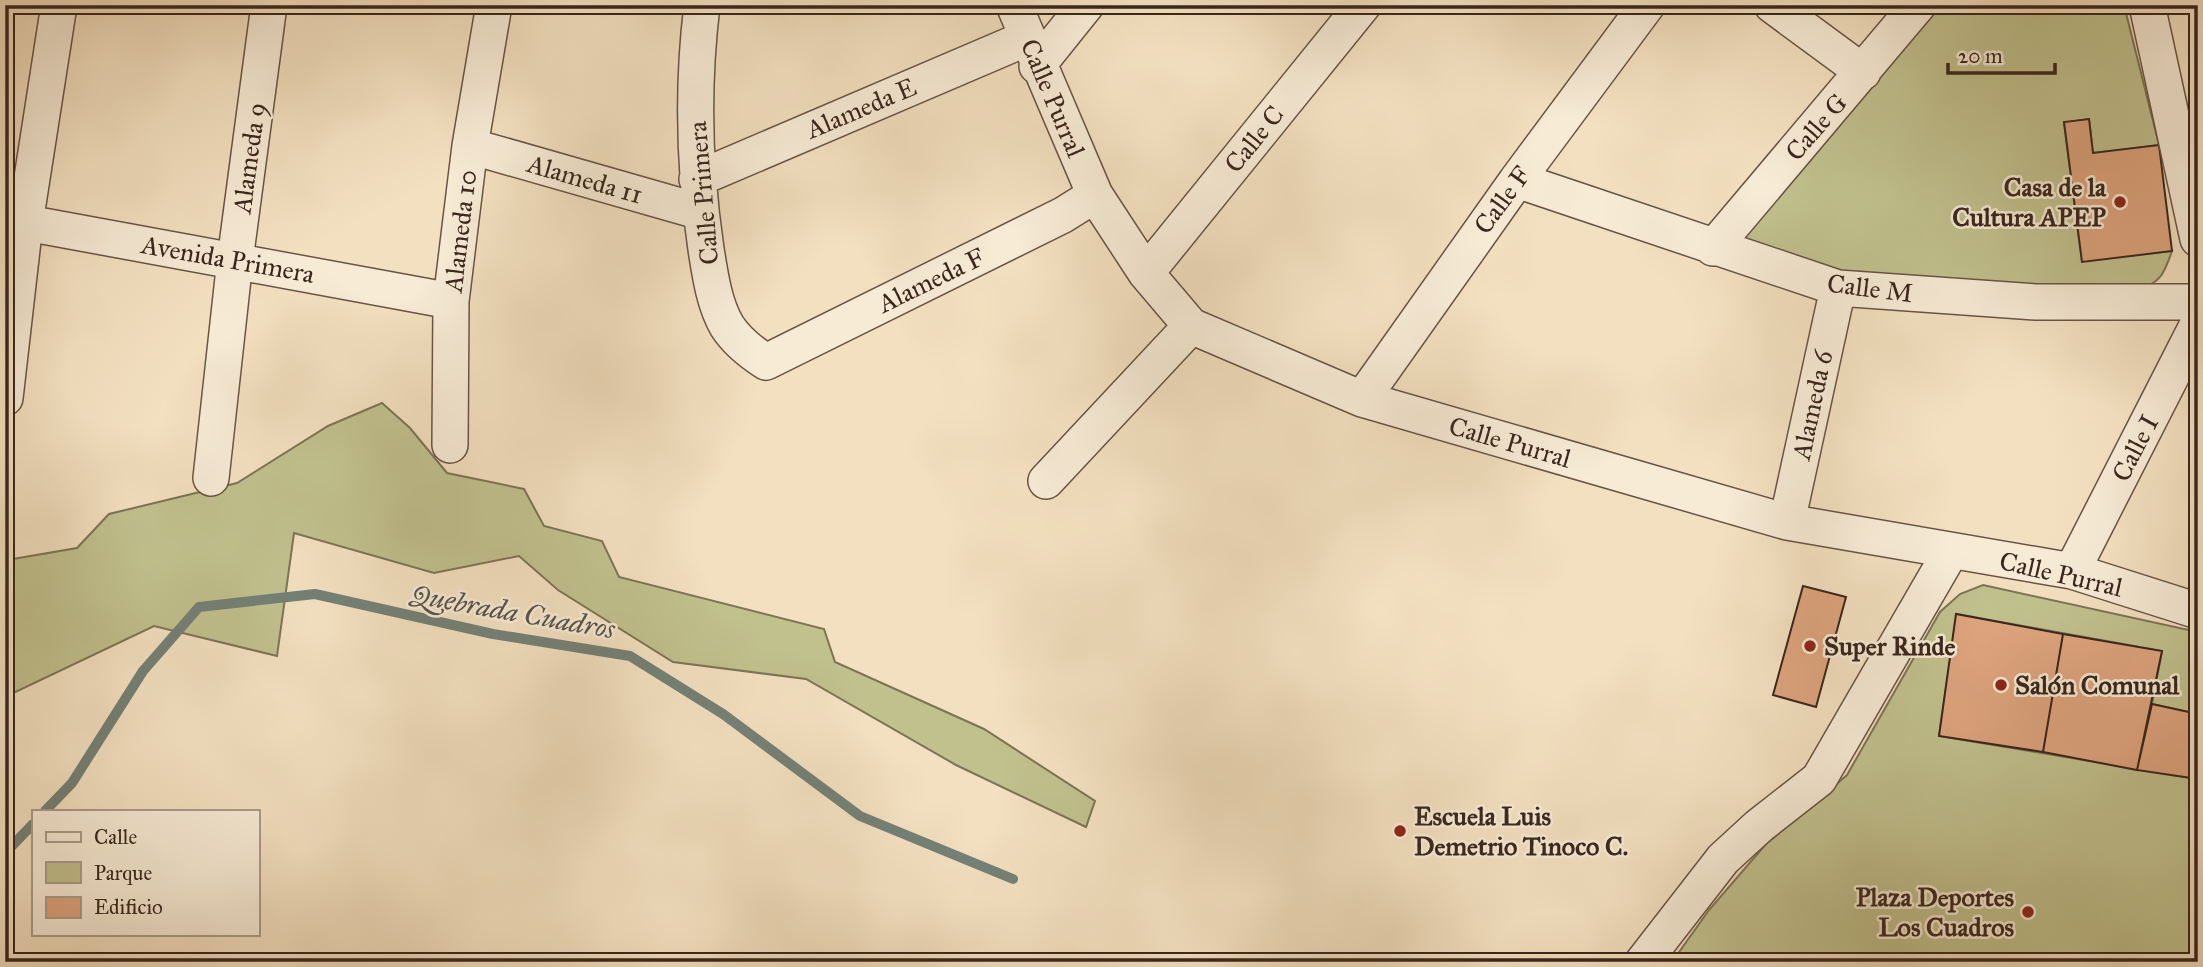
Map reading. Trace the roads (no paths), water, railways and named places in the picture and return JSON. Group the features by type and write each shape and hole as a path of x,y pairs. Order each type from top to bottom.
{"street":[{"path":"5,397 15,221 59,5"},
{"name":"Alameda 9","path":"211,478 235,260 269,5"},
{"name":"Calle Primera","path":"702,5 695,62 699,195 712,286 727,326 752,353 766,362"},
{"name":"Calle Purral","path":"1014,5 1095,195 1146,273 1191,326 1362,399 1787,522 2072,571 2198,611"},
{"path":"1032,52 1086,5"},
{"name":"Calle C","path":"1146,273 1363,5"},
{"name":"Calle F","path":"1362,399 1517,180 1647,5"},
{"path":"1772,5 1863,72"},
{"name":"Calle G","path":"1713,248 1918,5"},
{"path":"2147,5 2198,239"},
{"name":"Alameda 10","path":"450,445 451,301 470,146 493,12"},
{"name":"Alameda E","path":"699,195 1032,52"},
{"name":"Alameda 11","path":"470,146 699,195"},
{"name":"Calle M","path":"1517,180 1838,288 2036,302 2198,302"},
{"name":"Alameda F","path":"766,362 1063,215 1095,195"},
{"name":"Avenida Primera","path":"15,221 451,301"},
{"name":"Alameda 6","path":"1787,522 1838,288"},
{"name":"Calle I","path":"2072,571 2198,324"},
{"path":"1046,481 1191,326"},
{"path":"1643,962 1723,859 1759,826 1819,779 1951,551"}],"waterway":[{"name":"Quebrada Cuadros","path":"46,810 72,783 143,671 199,607 315,594 493,634 630,656 723,714 860,816 1013,879"},
{"name":"Quebrada Cuadros","path":"5,853 32,825"}],"place":[{"name":"Casa de la Cultura APEP","path":"2120,202"},
{"name":"Super Rinde","path":"1810,646"},
{"name":"Salón Comunal","path":"2001,685"},
{"name":"Escuela Luis Demetrio Tinoco C.","path":"1400,831"},
{"name":"Plaza Deportes Los Cuadros","path":"2028,912"}]}
